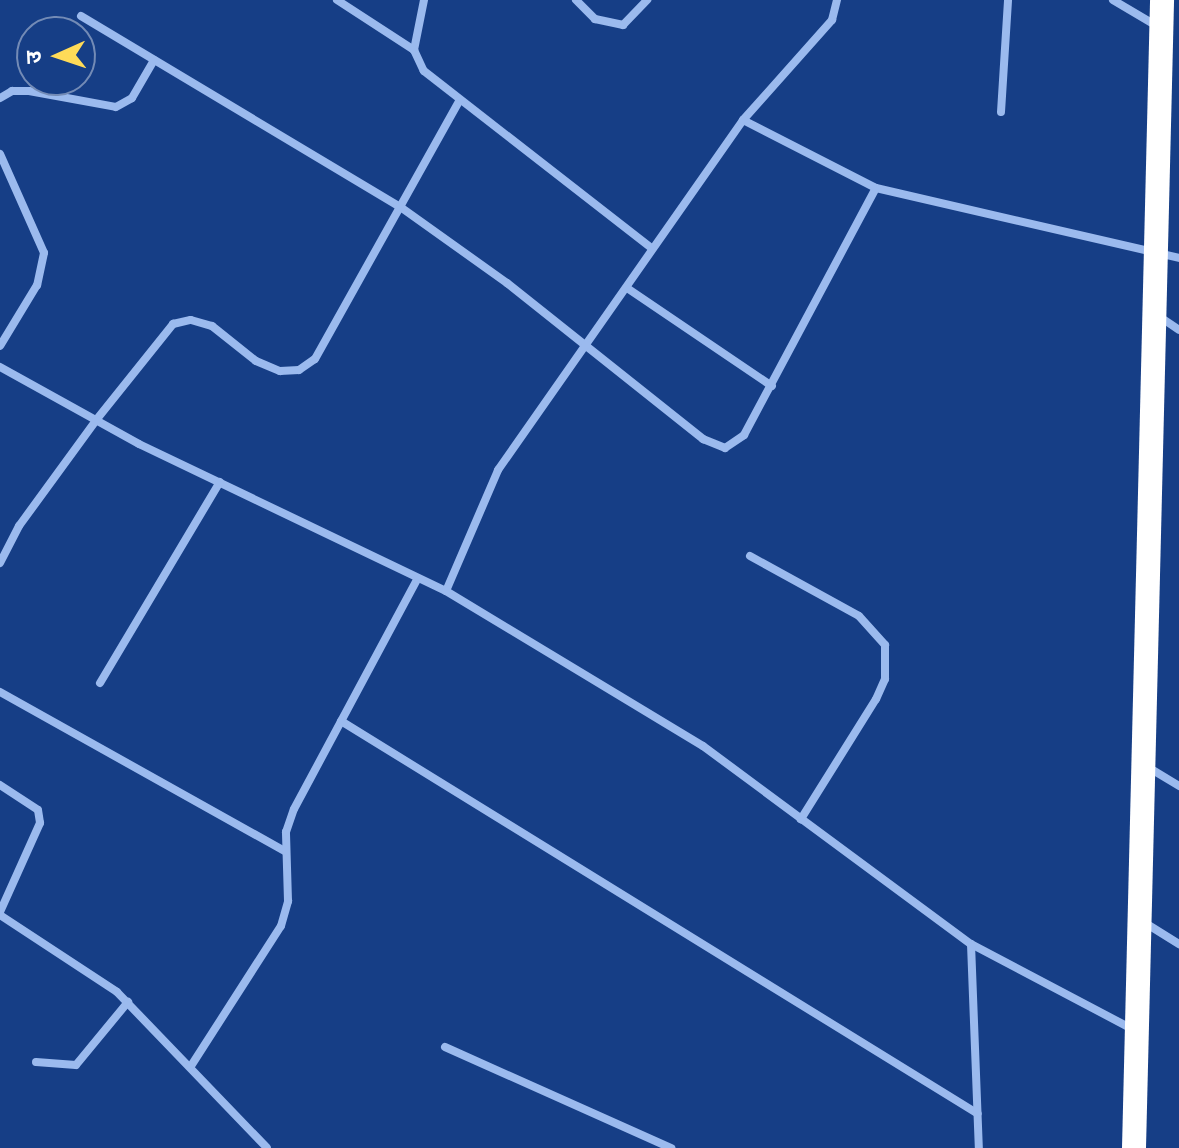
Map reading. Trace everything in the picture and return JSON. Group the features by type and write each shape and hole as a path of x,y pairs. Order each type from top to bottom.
{"highway":[{"path":"1134,1148 1154,313 1167,256 1162,0"}],"street":[{"path":"337,0 414,50 424,71 459,101 651,248"},
{"path":"414,50 424,0"},
{"path":"576,0 595,19 623,25 647,0"},
{"path":"446,591 487,489 627,288 651,248 743,120 832,20 837,0"},
{"path":"1001,112 1008,0"},
{"path":"1113,0 1161,29"},
{"path":"96,25 399,206 585,345 703,439 725,448 744,435 876,188"},
{"path":"0,98 12,91 29,91 116,107 132,98 154,60"},
{"path":"0,563 19,526 97,419 173,324 191,320 212,326 256,361 280,371 299,370 315,359 459,101"},
{"path":"743,120 876,188 1167,256"},
{"path":"0,154 44,253 37,285 0,346"},
{"path":"627,288 772,386"},
{"path":"1154,313 1179,330"},
{"path":"0,367 220,482 446,591 703,746 971,944 1137,1031"},
{"path":"100,683 220,482"},
{"path":"750,556 859,616 885,645 885,679 876,699 801,819"},
{"path":"191,1066 281,926 288,901 285,851 294,809 418,578"},
{"path":"0,692 285,851"},
{"path":"341,721 978,1114"},
{"path":"1142,763 1179,786"},
{"path":"0,785 38,810 40,823 0,914 128,1002 267,1148"},
{"path":"1139,919 1179,944"},
{"path":"971,944 979,1148"},
{"path":"36,1062 76,1065 128,1002"},
{"path":"445,1047 671,1148"}]}
